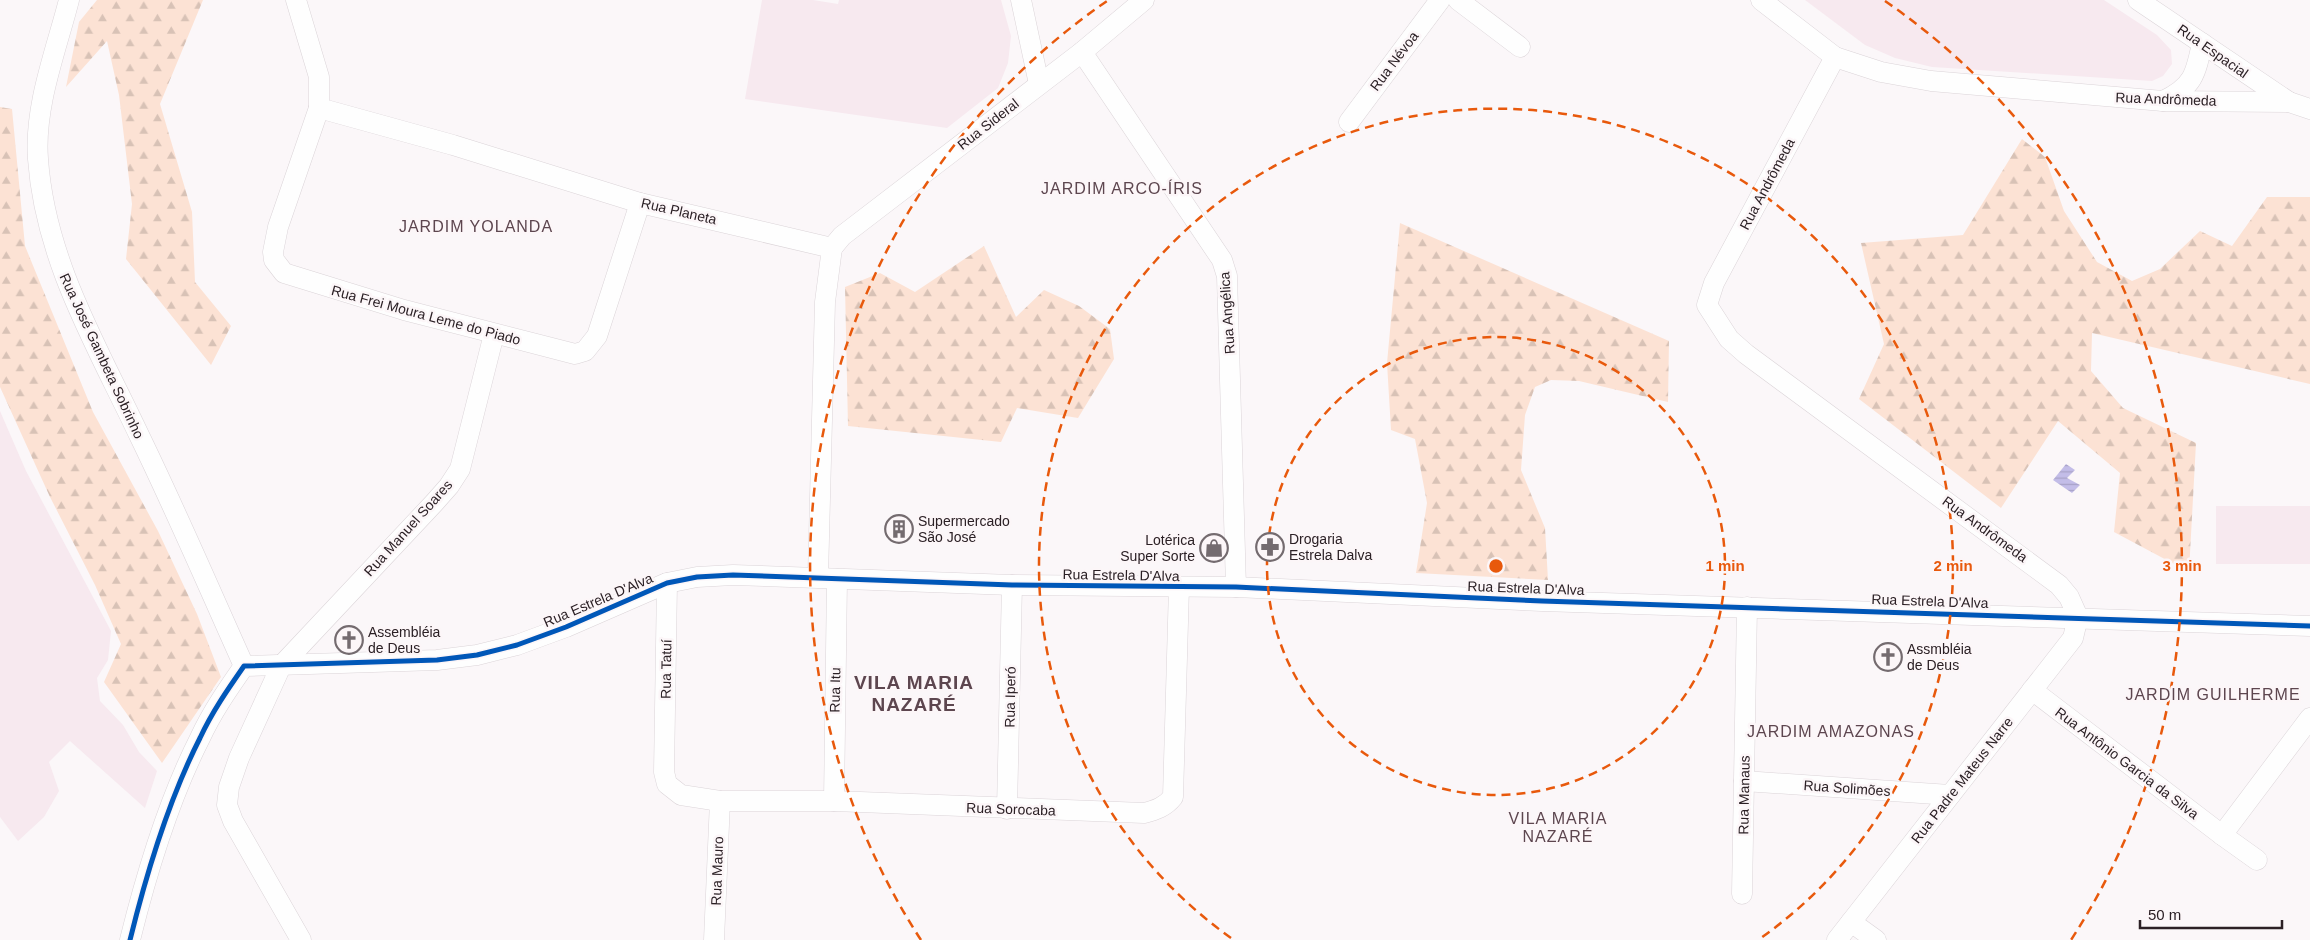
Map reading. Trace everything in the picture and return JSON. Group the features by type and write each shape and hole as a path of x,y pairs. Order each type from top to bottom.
{"street":[{"name":"Rua José Gambeta Sobrinho","path":"69,0 43,103 38,131 38,160 49,228 70,293 140,436 244,666"},
{"path":"296,0 319,77 318,108"},
{"path":"1021,0 1039,84"},
{"name":"Rua Sideral","path":"832,248 842,236 1082,52 1144,0"},
{"name":"Rua Névoa","path":"1348,122 1440,0"},
{"path":"1458,0 1520,47"},
{"path":"1761,0 1835,57"},
{"name":"Rua Espacial","path":"2138,0 2289,102"},
{"path":"2163,102 2187,86 2196,73 2202,43"},
{"name":"Rua Angélica","path":"1082,52 1222,260 1227,276 1236,587"},
{"name":"Rua Andrômeda","path":"2078,617 2069,597 2059,585 1746,354 1729,339 1707,305 1714,283 1835,57 1881,72 1931,82 2163,102 2289,102 2310,108"},
{"name":"Rua Planeta","path":"318,108 453,145 640,203 832,248"},
{"name":"Rua Frei Moura Leme do Piado","path":"318,108 278,227 273,252 278,267 284,273 323,287 575,354 585,351 597,336 640,203"},
{"path":"827,578 825,302 832,248"},
{"name":"Rua Manuel Soares","path":"301,940 242,838 227,805 229,787 239,758 281,666 449,486 460,469 494,334"},
{"name":"Rua Estrela D'Alva","path":"244,666 437,660 477,655 517,645 566,627 667,583 697,577 732,575 1012,585 1236,587 1542,601 2310,626"},
{"name":"Rua Itu","path":"827,578 834,801"},
{"name":"Rua Tatuí","path":"664,755 667,583"},
{"name":"Rua Iperó","path":"1007,809 1012,585"},
{"name":"Rua Sorocaba","path":"664,755 664,772 667,784 681,795 720,802 834,801 1144,813 1156,810 1167,805 1173,797 1178,587"},
{"name":"Rua Manaus","path":"1742,894 1747,607"},
{"name":"Rua Padre Mateus Narre","path":"1838,940 2073,638 2078,617"},
{"path":"130,940 150,865 183,774 205,728 244,666"},
{"name":"Rua Antônio Garcia da Silva","path":"2032,690 2257,860"},
{"path":"2222,835 2310,718"},
{"name":"Rua Solimões","path":"1744,781 1950,795"},
{"name":"Rua Mauro","path":"714,940 720,802"},
{"path":"1851,922 1876,940"}],"shaded area":[{"path":"762,0 813,0 838,4 839,0 1001,0 1011,36 1008,63 998,88 947,128 745,99"},
{"path":"1805,0 2104,0 2157,35 2171,50 2172,64 2163,76 2152,81 1932,67 1895,58 1865,45"},
{"path":"0,411 26,471 111,631 108,660 97,678 100,701 123,725 139,752 157,771 145,808 70,741 49,762 59,791 44,817 18,841 0,817"},
{"path":"2066,464 2075,470 2067,478 2080,485 2072,493 2053,480"},
{"path":"2216,506 2310,506 2310,564 2216,564"}],"green space":[{"path":"97,0 203,0 160,104 192,212 195,282 231,326 211,365 126,259 132,204 119,95 107,41 66,87 79,22"},
{"path":"0,107 12,109 25,246 93,412 158,531 197,614 221,677 162,763 104,682 121,644 95,585 50,497 0,387"},
{"path":"2022,139 2045,157 2064,211 2097,262 2132,281 2160,269 2200,231 2232,246 2267,197 2310,197 2310,384 2092,333 2091,371 2123,408 2196,443 2189,572 2114,532 2120,473 2058,421 2001,508 1859,399 1884,344 1861,243 1963,235"},
{"path":"1400,223 1669,341 1668,402 1579,381 1551,380 1535,387 1525,415 1521,470 1545,528 1548,580 1416,573 1427,503 1415,439 1391,430 1387,363"},
{"path":"984,246 1016,317 1044,290 1079,306 1110,329 1114,359 1078,418 1017,408 1001,442 848,426 845,287 880,273 915,292"}],"cycle path":[{"path":"130,940 151,862 178,786 210,719 244,666 437,660 477,655 517,645 566,627 667,583 697,577 733,575 1012,585 1236,587 1542,601 2310,626"}],"place":[{"name":"Supermercado São José","path":"899,529"},
{"name":"Drogaria Estrela Dalva","path":"1270,547"},
{"name":"Lotérica Super Sorte","path":"1214,548"},
{"name":"Assembléia de Deus","path":"349,640"},
{"name":"Assmbléia de Deus","path":"1888,657"}],"district":[{"name":"JARDIM ARCO-ÍRIS","path":"1122,188"},
{"name":"JARDIM YOLANDA","path":"476,226"},
{"name":"VILA MARIA NAZARÉ","path":"914,693"},
{"name":"JARDIM GUILHERME","path":"2213,694"},
{"name":"JARDIM AMAZONAS","path":"1831,731"},
{"name":"VILA MARIA NAZARÉ","path":"1558,827"}]}
